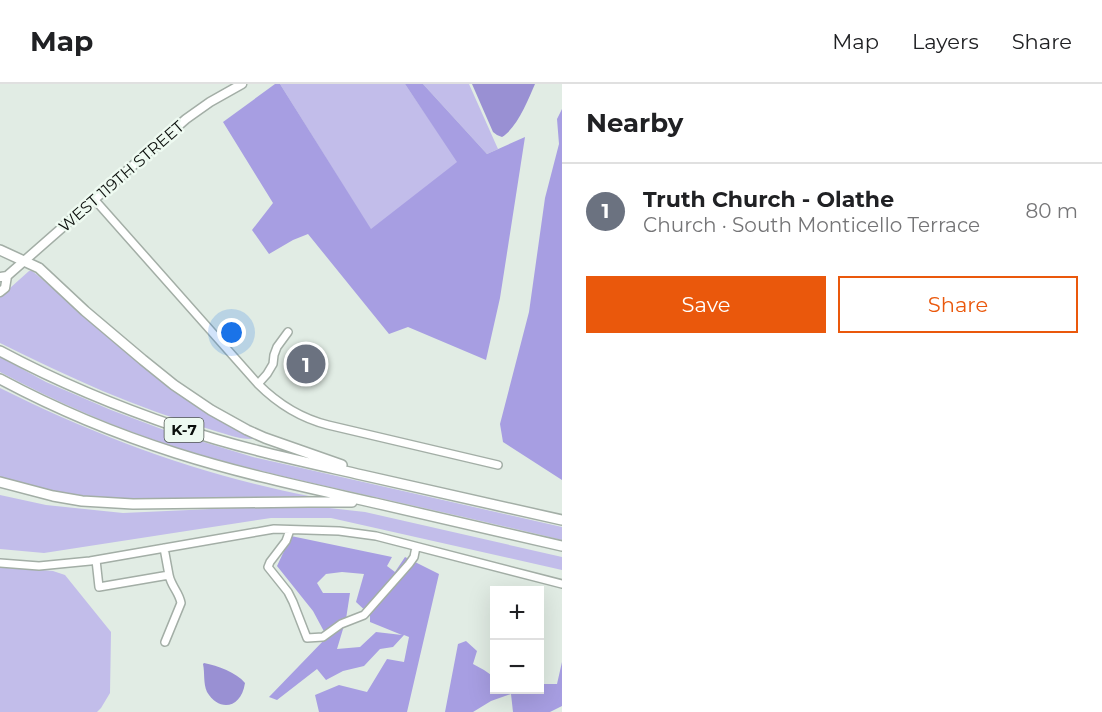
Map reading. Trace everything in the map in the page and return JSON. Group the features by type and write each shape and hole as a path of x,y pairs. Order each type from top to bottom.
{"highway":[{"path":"0,250 39,268 135,353 174,385 212,410 265,438 379,478"},
{"name":"K-7","path":"0,351 83,392 182,429 260,451 562,520"},
{"name":"K-7","path":"0,379 98,425 176,453 256,476 562,546"},
{"path":"0,482 53,496 108,503 309,501 373,503"}],"main road":[{"name":"WEST 119TH STREET","path":"0,292 5,288 4,277 196,111 242,84"}],"street":[{"path":"94,199 258,384 282,405 315,422 498,465"},
{"path":"258,384 273,364 277,347 288,332"},
{"path":"0,563 39,566 96,560 274,529 339,531 376,536 562,584"},
{"path":"290,530 286,541 268,567 288,591 307,638 322,637 341,624 364,615 414,557 416,547"},
{"path":"164,548 170,583 181,603 165,642"},
{"path":"96,560 99,586 169,575"}],"shaded area":[{"path":"275,84 280,84 371,229 457,162 405,84 423,84 487,154 525,137 500,298 486,360 408,327 389,334 308,234 269,254 252,230 273,203 223,122"},
{"path":"280,84 405,84 458,162 371,230"},
{"path":"423,84 469,84 498,149 487,154"},
{"path":"472,84 535,84 517,120 502,137 493,132"},
{"path":"562,109 562,480 503,442 500,424 529,312 545,198 559,144 557,119"},
{"path":"29,271 36,274 133,356 258,438 247,439 234,436 129,402 0,343 0,297"},
{"path":"0,357 46,382 167,431 253,457 562,527 562,540 273,474 172,446 84,413 0,372"},
{"path":"0,388 74,423 190,466 309,496 107,499 41,489 0,477"},
{"path":"0,495 46,505 123,513 311,506 365,512 562,557 562,570 331,518 271,518 44,553 0,549"},
{"path":"291,536 392,557 387,566 395,572 405,557 439,574 407,712 319,712 315,695 339,685 367,692 387,659 404,662 409,637 404,635 393,647 380,649 364,666 343,671 326,680 317,669 277,700 269,697 327,637 313,611 277,566","holes":["342,572 364,574 356,602 370,615 370,622 402,635 376,632 360,647 337,649 346,619 350,593 323,593 317,583 326,574"]},
{"path":"0,566 53,571 65,575 111,632 110,693 97,712 0,712"},
{"path":"466,641 477,651 473,664 490,674 490,694 511,694 491,701 473,712 445,712 458,644"},
{"path":"562,662 562,706 550,712 513,712 511,694 544,694 544,684 557,684"},
{"path":"204,663 226,670 245,683 243,692 234,703 223,705 217,703 207,692"}],"place":[{"name":"Truth Church - Olathe","path":"306,364"}]}
